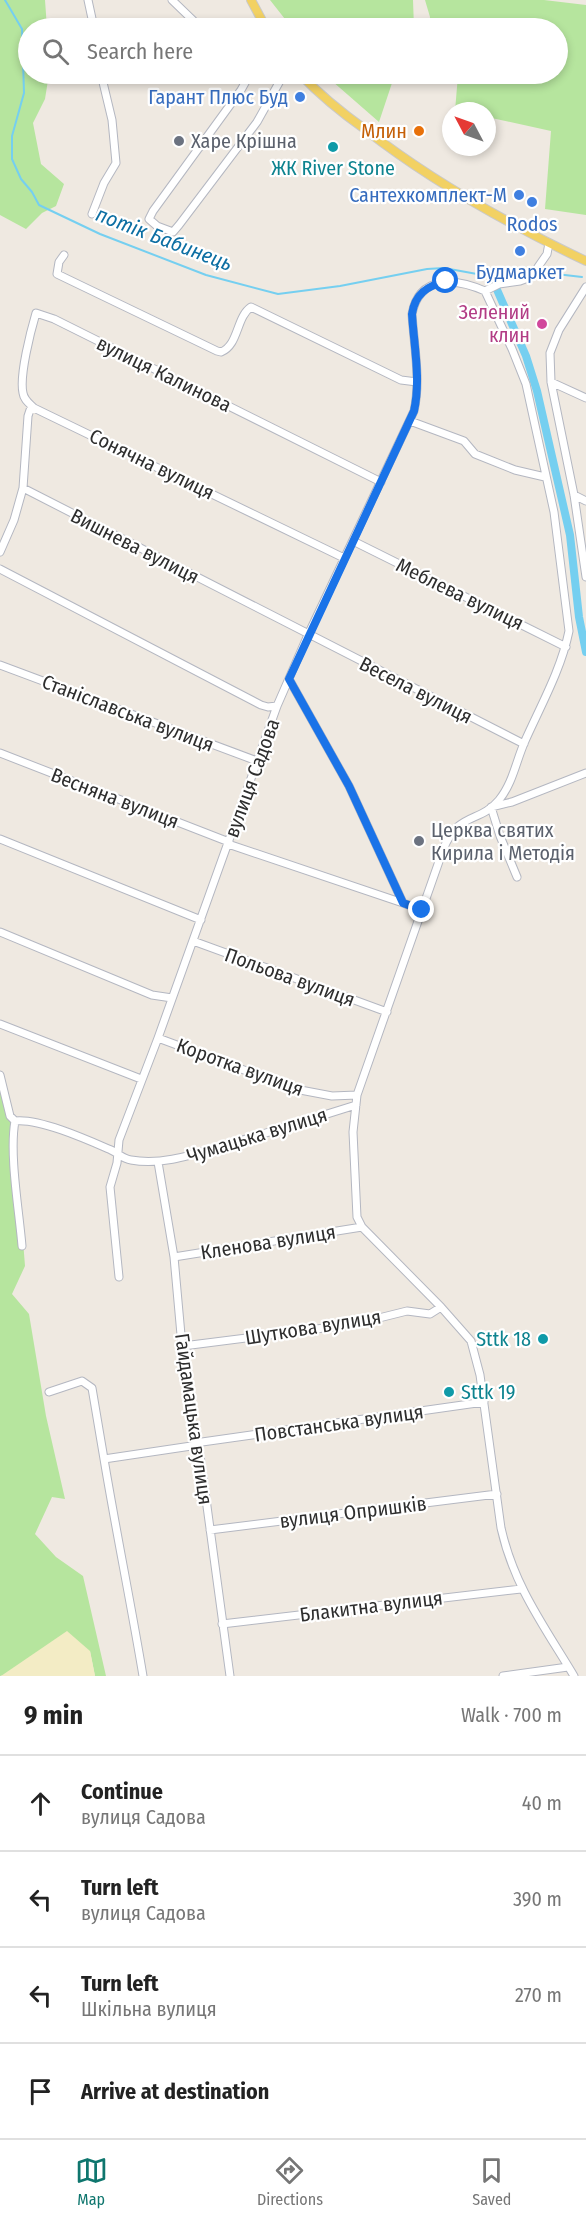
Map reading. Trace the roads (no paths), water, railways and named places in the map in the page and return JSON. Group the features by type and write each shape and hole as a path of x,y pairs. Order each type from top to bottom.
{"main road":[{"path":"251,0 261,18"},
{"path":"310,84 331,104 390,149 446,186 586,261"}],"street":[{"path":"88,0 92,18"},
{"path":"172,0 191,18"},
{"path":"92,214 104,183 116,163 112,120 103,84"},
{"path":"244,84 153,211 149,219 156,226 173,232 257,122 278,84"},
{"path":"549,243 547,254 531,277 499,284 488,290 526,384 554,512 561,556 569,631 566,646 555,678 524,744 509,784 499,800 491,807 462,823 447,838 357,1095 353,1132 357,1217 362,1227 441,1307 471,1341 480,1376 506,1550 520,1588 574,1676"},
{"path":"63,255 57,274 217,351 227,349 245,312 251,307 401,380 417,382"},
{"name":"вулиця Садова","path":"119,1277 110,1187 119,1140 277,706 308,635 410,421 417,398 413,306 420,293 433,285 446,281 488,290"},
{"path":"585,290 559,330 550,353 551,382 574,495 586,576"},
{"name":"вулиця Калинова","path":"34,408 26,401 22,392 36,312 381,482"},
{"path":"551,382 586,398"},
{"path":"0,552 14,520 23,488 28,416 30,410 34,408"},
{"name":"Сонячна вулиця","path":"34,408 344,558"},
{"path":"410,421 464,441 475,454 515,470 545,477"},
{"name":"Вишнева вулиця","path":"23,488 308,635"},
{"path":"574,495 586,501"},
{"name":"Меблева вулиця","path":"353,540 566,646"},
{"path":"0,569 261,705 277,706"},
{"name":"Весела вулиця","path":"308,635 524,744"},
{"name":"Станіславська вулиця","path":"0,665 257,761"},
{"path":"289,679 349,786 403,903"},
{"name":"Весняна вулиця","path":"0,753 229,843 422,910"},
{"path":"491,807 512,802 586,772"},
{"path":"491,807 517,877"},
{"path":"0,839 201,920"},
{"path":"0,932 152,994 172,998"},
{"name":"Польова вулиця","path":"193,941 387,1012"},
{"path":"0,1024 141,1080"},
{"name":"Коротка вулиця","path":"158,1038 294,1089 332,1096 357,1095"},
{"path":"0,1075 10,1116 15,1120 16,1183 22,1246"},
{"name":"Чумацька вулиця","path":"15,1120 27,1119 50,1127 129,1160 158,1162 236,1142 356,1105"},
{"name":"Гайдамацька вулиця","path":"158,1162 174,1257 183,1346 230,1676"},
{"name":"Кленова вулиця","path":"174,1257 362,1227"},
{"name":"Шуткова вулиця","path":"183,1346 355,1324 407,1311 430,1314 441,1307"},
{"path":"49,1392 82,1381 92,1388 143,1676"},
{"name":"Повстанська вулиця","path":"104,1459 484,1402"},
{"name":"вулиця Опришків","path":"210,1530 497,1494"},
{"name":"Блакитна вулиця","path":"222,1624 520,1588"},
{"path":"503,1676 568,1667"}],"waterway":[{"name":"потік Бабинець","path":"5,0 18,22"},
{"name":"потік Бабинець","path":"24,84 24,93 12,136 12,159 21,179 39,205 100,234 206,275 278,294 340,286 427,269 444,268 488,276 496,274"},
{"name":"потік Бабинець","path":"539,272 582,277"},
{"path":"491,276 526,356 537,391 570,535 579,617 586,652"}],"place":[{"name":"Гарант Плюс Буд","path":"300,97"},
{"name":"Млин","path":"419,131"},
{"name":"Харе Крішна","path":"179,141"},
{"name":"ЖК River Stone","path":"333,147"},
{"name":"Сантехкомплект-М","path":"519,195"},
{"name":"Rodos","path":"532,202"},
{"name":"Будмаркет","path":"520,251"},
{"name":"Зелений клин","path":"542,324"},
{"name":"Церква святих Кирила і Методія","path":"419,841"},
{"name":"Sttk 18","path":"543,1339"},
{"name":"Sttk 19","path":"449,1392"}]}
